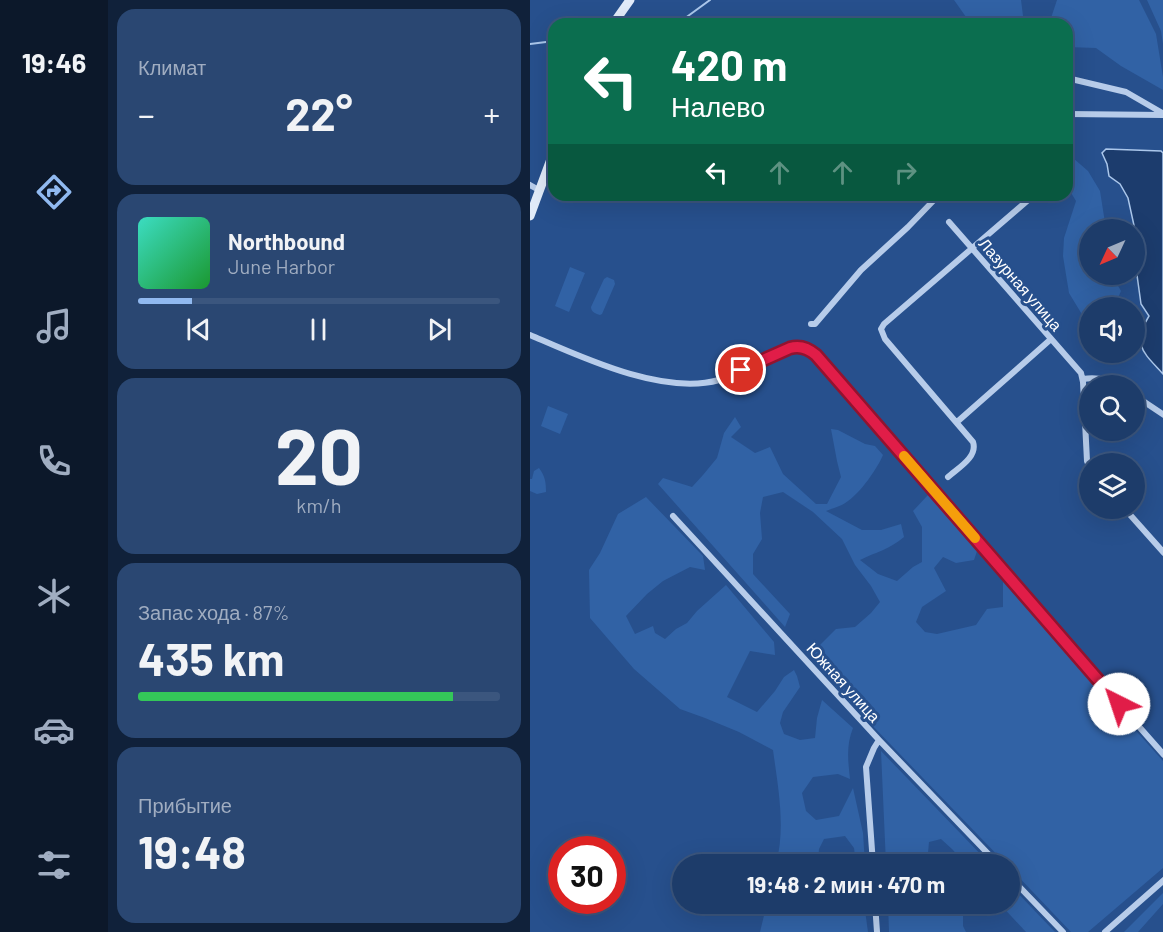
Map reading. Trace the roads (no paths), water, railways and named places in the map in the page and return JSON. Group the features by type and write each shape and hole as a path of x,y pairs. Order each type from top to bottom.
{"street":[{"path":"617,18 630,0"},
{"path":"1073,79 1126,92 1163,115"},
{"path":"1073,114 1163,115"},
{"path":"530,216 535,188 548,163"},
{"path":"811,324 815,324 861,270 933,201"},
{"path":"948,477 970,458 975,450 973,442 885,339 881,328 1027,201"},
{"name":"Лазурная улица","path":"949,222 1082,375"},
{"path":"530,335 611,368 662,382 690,384 718,380 794,347 800,346 816,355 1163,755"},
{"path":"957,422 1052,339"},
{"path":"1145,403 1163,415"},
{"name":"Южная улица","path":"673,516 879,740 988,854"},
{"path":"1134,519 1163,553"},
{"path":"872,854 866,767 879,740"},
{"path":"1105,932 1163,880"},
{"path":"1020,887 1063,932"},
{"path":"876,914 877,932"}],"waterway":[{"path":"685,18 710,0"},
{"path":"530,44 548,42"}]}
